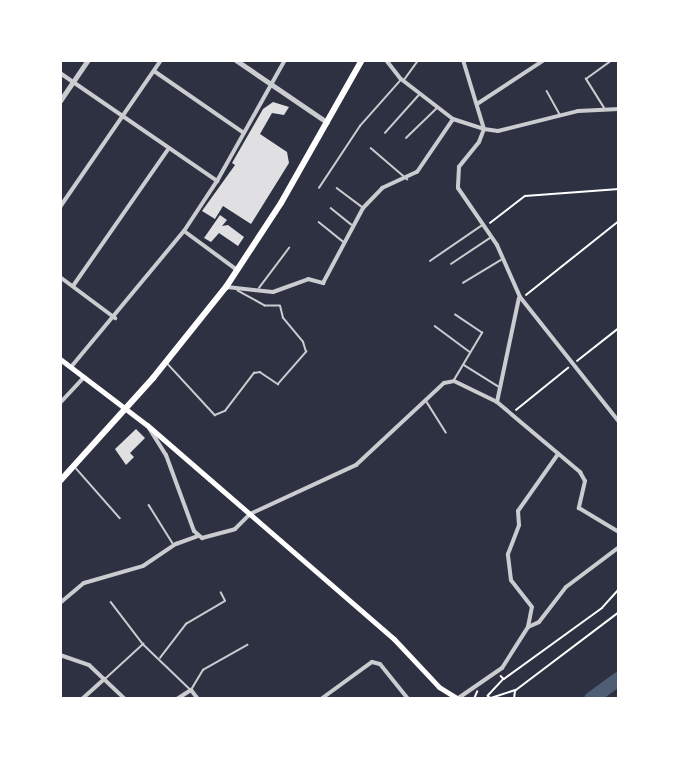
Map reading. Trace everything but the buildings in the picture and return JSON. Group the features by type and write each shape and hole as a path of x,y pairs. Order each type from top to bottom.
{"main road":[{"path":"60,482 167,362 238,270 362,60"},
{"path":"60,359 147,425 393,639 439,687 457,699"}],"street":[{"path":"60,101 88,60"},
{"path":"60,207 161,60"},
{"path":"237,60 327,122"},
{"path":"71,367 115,318 184,231 217,181 285,60"},
{"path":"386,60 402,80 421,92 453,119 484,129 498,131 561,115 619,109"},
{"path":"463,60 484,129 456,177 463,197 492,237 520,297 619,422"},
{"path":"477,104 544,60"},
{"path":"154,71 244,133"},
{"path":"60,73 217,181"},
{"path":"226,286 238,291 273,292 308,279 323,283 345,243 351,224 363,208 382,188 407,179 417,172 453,119"},
{"path":"73,286 169,148"},
{"path":"184,231 238,270"},
{"path":"60,277 115,318"},
{"path":"497,402 520,297"},
{"path":"60,403 84,377"},
{"path":"60,603 84,583 142,566 174,546 198,536 235,530 250,514 356,465 444,383 454,381 497,402 584,477 579,508 619,532"},
{"path":"147,425 166,455 198,536"},
{"path":"457,699 506,664 528,627 532,607 511,580 508,554 519,525 518,511 558,454"},
{"path":"528,627 539,622 566,586 619,548"},
{"path":"60,655 82,661 125,699"},
{"path":"321,699 372,662 380,664 408,699"},
{"path":"82,699 104,679"},
{"path":"177,699 191,690 198,699"}],"lane":[{"path":"605,109 586,79 612,60"},
{"path":"319,188 360,126 417,62"},
{"path":"547,91 561,115"},
{"path":"385,133 421,92"},
{"path":"406,138 437,107"},
{"path":"370,148 407,179"},
{"path":"337,189 363,208"},
{"path":"331,208 351,224"},
{"path":"319,222 345,243"},
{"path":"430,261 483,226"},
{"path":"451,264 492,237"},
{"path":"256,292 289,248"},
{"path":"463,283 502,259"},
{"path":"167,362 215,415 225,411 254,373 260,372 278,384 306,352 303,342 283,318 280,306 265,306 238,291"},
{"path":"454,381 482,333 455,315"},
{"path":"435,326 470,352"},
{"path":"463,364 499,387"},
{"path":"427,401 446,432"},
{"path":"74,467 120,518"},
{"path":"149,505 174,546"},
{"path":"159,659 186,624 225,601 221,593"},
{"path":"111,602 143,645 191,690 203,670 247,645"},
{"path":"104,679 143,645"}],"path":[{"path":"483,226 525,196 619,189"},
{"path":"520,297 619,221"},
{"path":"511,414 619,328"},
{"path":"619,589 602,608 504,679 488,696 516,690 619,612"},
{"path":"496,671 504,679"},
{"path":"514,699 516,690"}],"waterway":[{"path":"591,699 619,679"}]}
